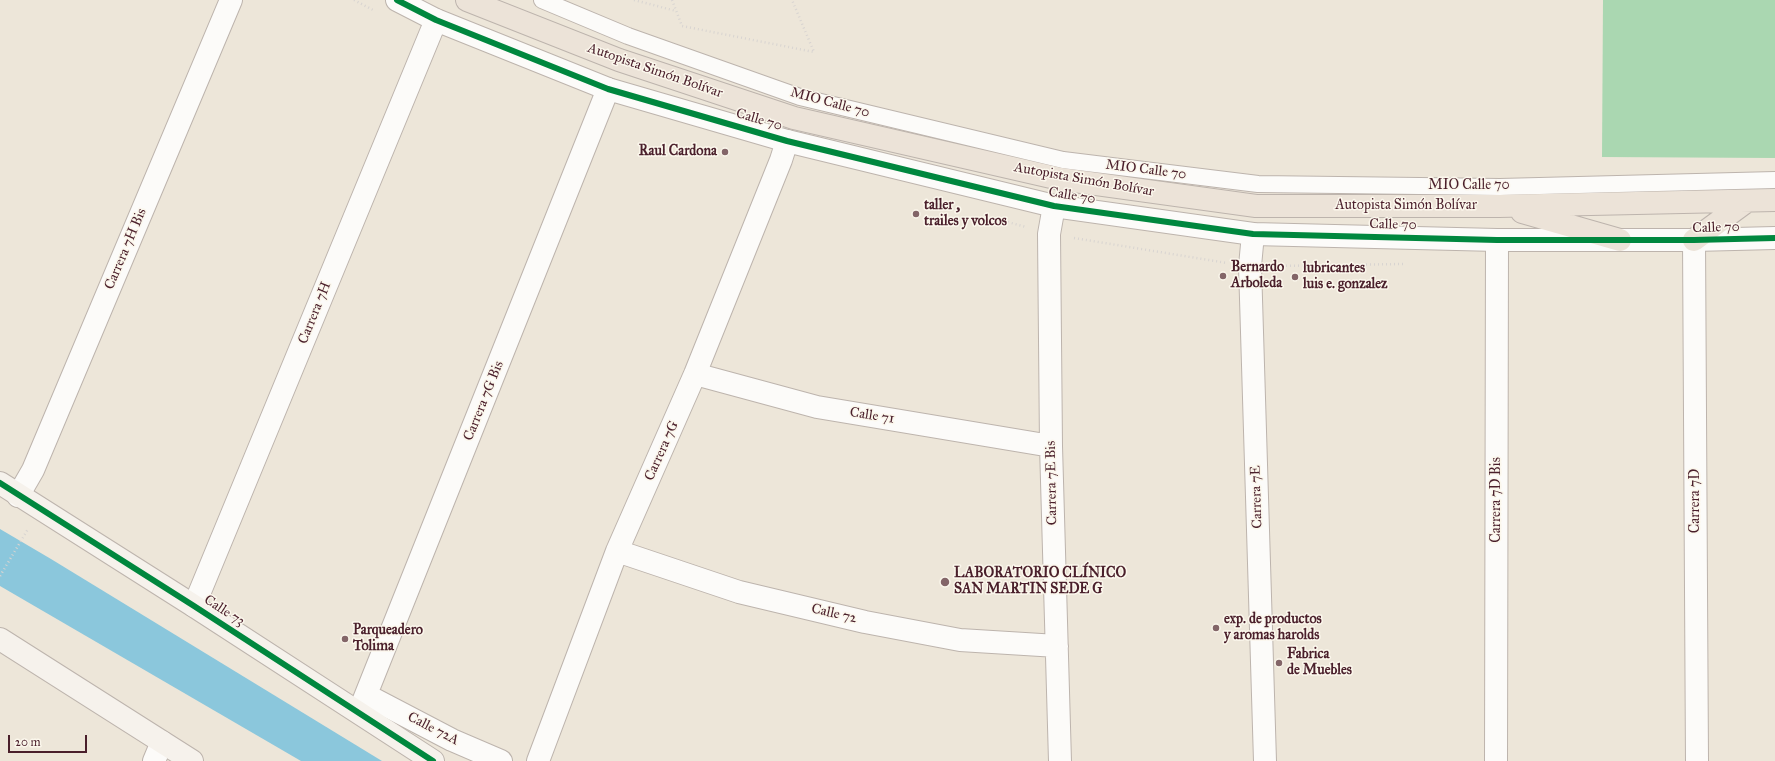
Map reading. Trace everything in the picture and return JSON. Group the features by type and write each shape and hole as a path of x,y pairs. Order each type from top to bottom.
{"highway":[{"name":"Autopista Simón Bolívar","path":"466,0 619,60 794,118 1060,179 1256,206 1499,206 1775,200"},
{"path":"1694,240 1746,201"},
{"path":"1499,206 1620,240"}],"main road":[{"name":"Calle 73","path":"0,483 18,496 194,606 362,704 434,761"},
{"path":"0,639 158,751 192,761"}],"street":[{"name":"Carrera 7H Bis","path":"18,496 32,470 231,0"},
{"name":"Calle 70","path":"397,0 436,20 608,89 787,141 1054,206 1253,234 1497,240 1694,240 1775,238"},
{"name":"Carrera 7H","path":"194,606 436,20"},
{"name":"Carrera 7G Bis","path":"362,704 608,89"},
{"name":"Carrera 7G","path":"538,761 617,551 696,374 782,160 787,141"},
{"name":"Carrera 7E Bis","path":"1054,206 1049,234 1051,446 1060,761"},
{"name":"Carrera 7E","path":"1253,234 1250,266 1265,761"},
{"name":"Carrera 7D Bis","path":"1496,761 1497,240"},
{"name":"Carrera 7D","path":"1694,240 1697,761"},
{"name":"Calle 71","path":"696,374 817,407 1051,446"},
{"name":"Calle 72","path":"617,551 739,592 865,622 960,640 1057,646"},
{"name":"Calle 72A","path":"362,704 501,761"}],"lane":[{"name":"MIO Calle 70","path":"542,0 628,36 800,97 1063,160 1258,184 1500,187 1775,180"}],"path":[{"path":"634,0 676,11"},
{"path":"672,0 682,26 814,52 792,0"},
{"path":"0,576 23,537"}],"green space":[{"path":"1603,0 1775,0 1775,158 1602,157"}],"water":[{"path":"0,529 382,761 301,761 0,586"}],"cycle path":[{"path":"397,0 436,20 608,89 787,141 1054,206 1253,234 1497,240 1694,240 1775,238"},
{"path":"0,483 194,606 433,761"}],"place":[{"name":"Raul Cardona","path":"725,152"},
{"name":"taller , trailes y volcos","path":"916,214"},
{"name":"Bernardo Arboleda","path":"1223,276"},
{"name":"lubricantes luis e. gonzalez","path":"1295,277"},
{"name":"LABORATORIO CLÍNICO SAN MARTIN SEDE G","path":"945,582"},
{"name":"exp. de productos y aromas harolds","path":"1216,628"},
{"name":"Parqueadero Tolima","path":"345,639"},
{"name":"Fabrica de Muebles","path":"1279,663"}]}
